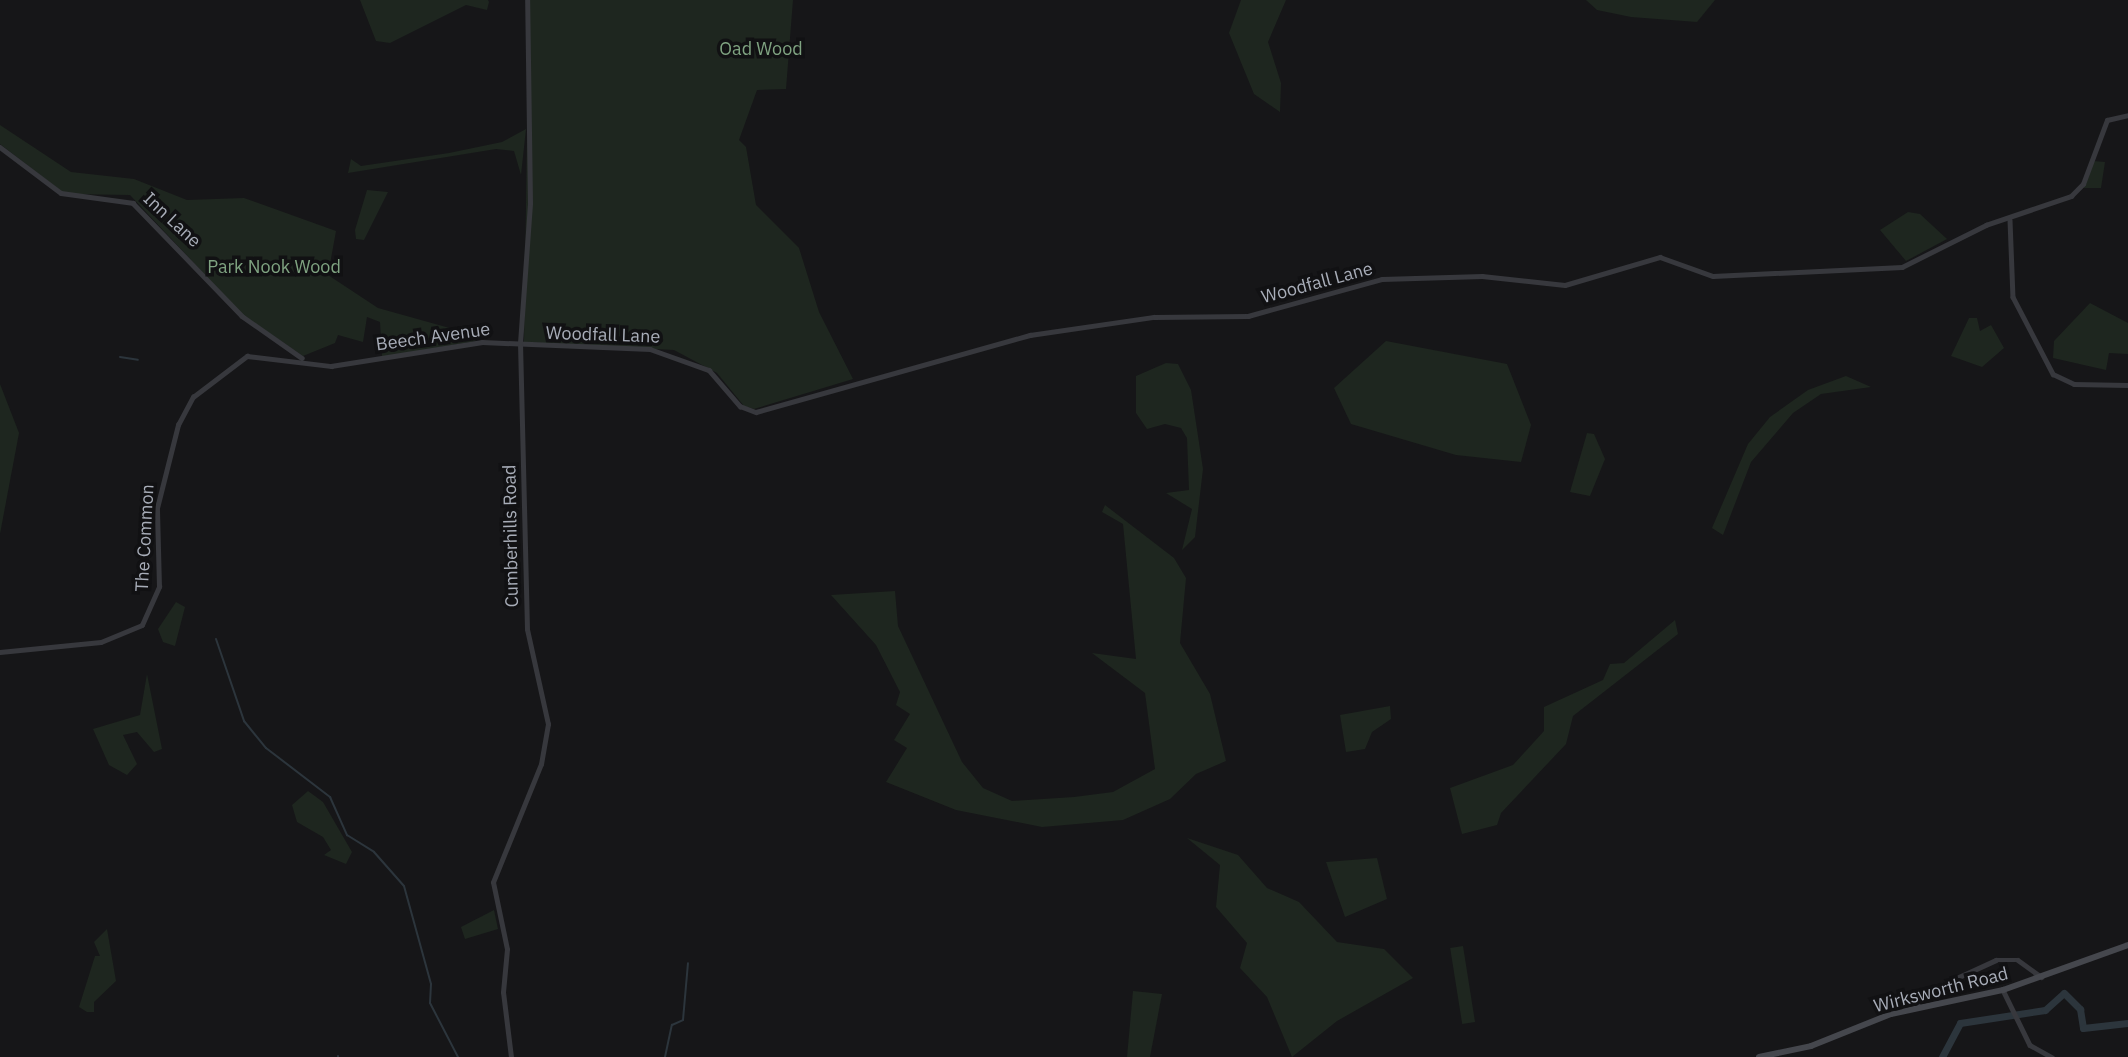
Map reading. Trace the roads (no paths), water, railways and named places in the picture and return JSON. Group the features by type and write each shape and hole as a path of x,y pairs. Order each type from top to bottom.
{"main road":[{"name":"Wirksworth Road","path":"1759,1057 1917,1007 2003,990 2128,945"}],"street":[{"name":"Cumberhills Road","path":"511,1057 503,992 507,949 493,882 541,764 548,724 527,629 520,343 530,202 527,0"},
{"name":"Woodfall Lane","path":"520,343 672,352 715,374 740,406 756,412 1030,335 1154,317 1238,317 1382,279 1472,276 1565,285 1660,257 1713,276 1902,267 1986,225 2010,220 2071,196 2083,184 2107,120 2128,115"},
{"name":"Inn Lane","path":"0,147 61,193 133,202 242,316 303,359"},
{"path":"2010,220 2013,297 2053,374 2074,384 2128,385"},
{"name":"Beech Avenue","path":"351,364 482,342 520,343"},
{"name":"The Common","path":"0,652 101,642 142,625 159,587 161,482 186,405 240,358 303,359 351,364"},
{"path":"1917,1007 1924,993 1996,960 2018,960 2041,977"},
{"path":"2003,990 2013,1017 2030,1045 2052,1057"}],"waterway":[{"path":"120,357 138,360"},
{"path":"216,639 244,721 266,748 330,797 347,835 374,852 404,886 431,984 430,1003 458,1057"},
{"path":"665,1057 672,1025 683,1020 688,963"},
{"path":"1942,1057 1960,1023 2045,1010 2064,993 2080,1009 2083,1028 2128,1023"}],"park label":[{"name":"Oad Wood","path":"761,49"},
{"name":"Park Nook Wood","path":"274,267"}]}
